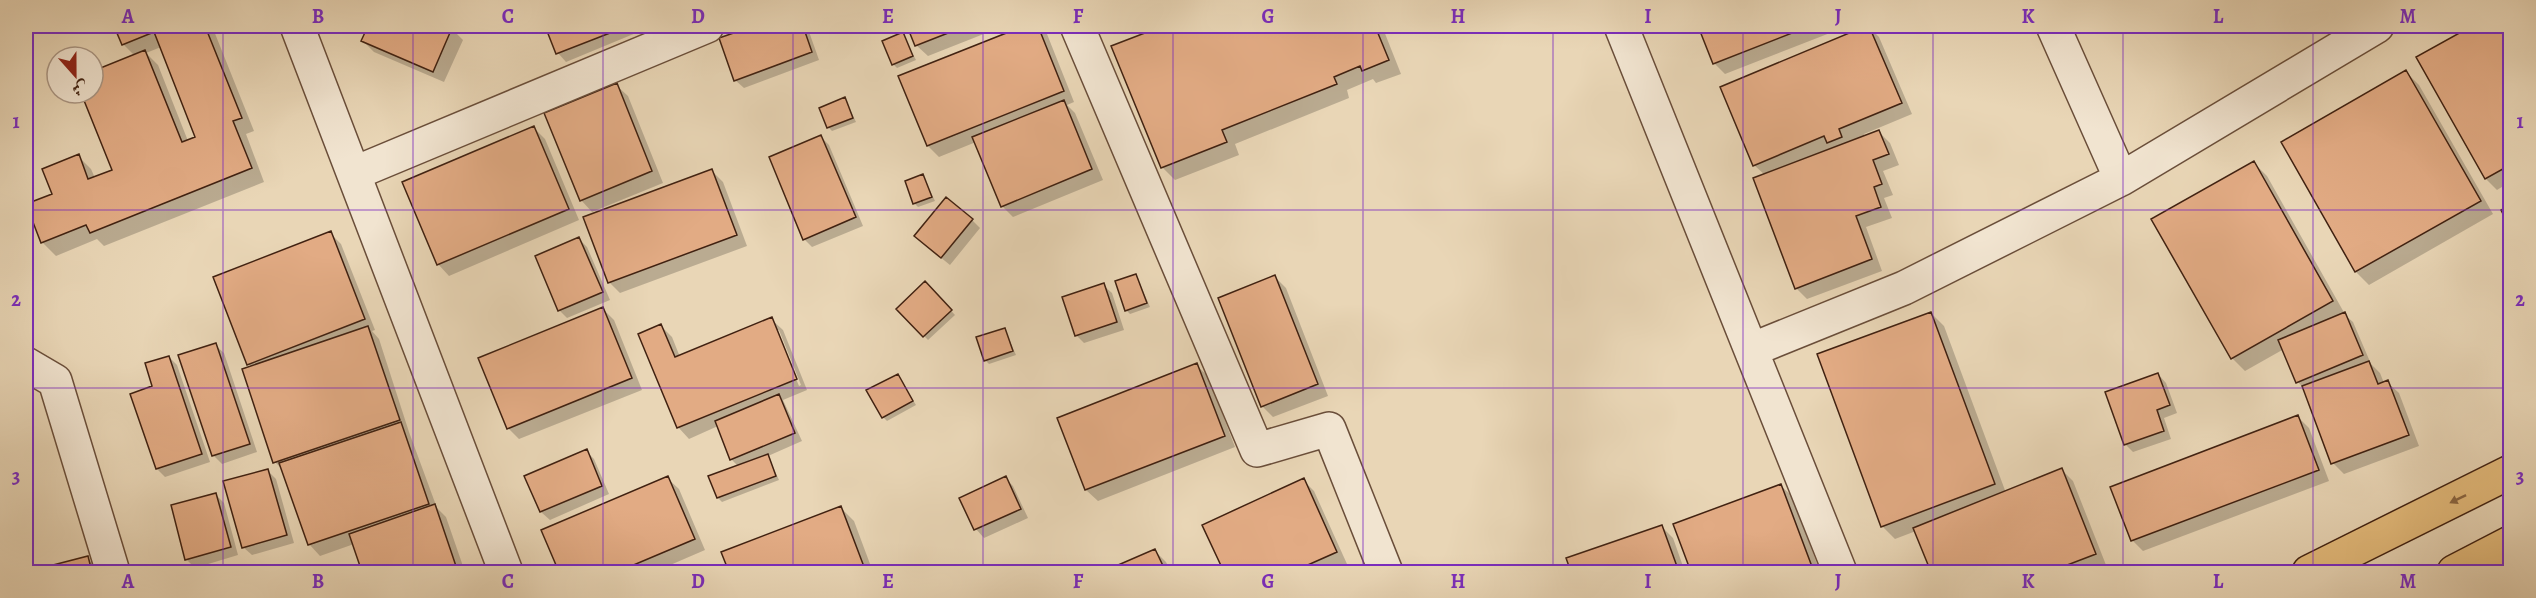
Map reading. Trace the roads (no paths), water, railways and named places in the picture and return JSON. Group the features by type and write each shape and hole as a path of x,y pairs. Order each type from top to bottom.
{"main road":[{"path":"2309,573 2511,472"},
{"path":"2454,573 2511,543"}],"street":[{"path":"297,26 506,573"},
{"path":"355,173 707,26"},
{"path":"1077,26 1257,450 1329,429 1386,573"},
{"path":"1621,26 1840,573"},
{"path":"2053,26 2121,179"},
{"path":"1751,350 1904,288 2121,179 2377,26"},
{"path":"26,364 55,381 113,573"}]}
